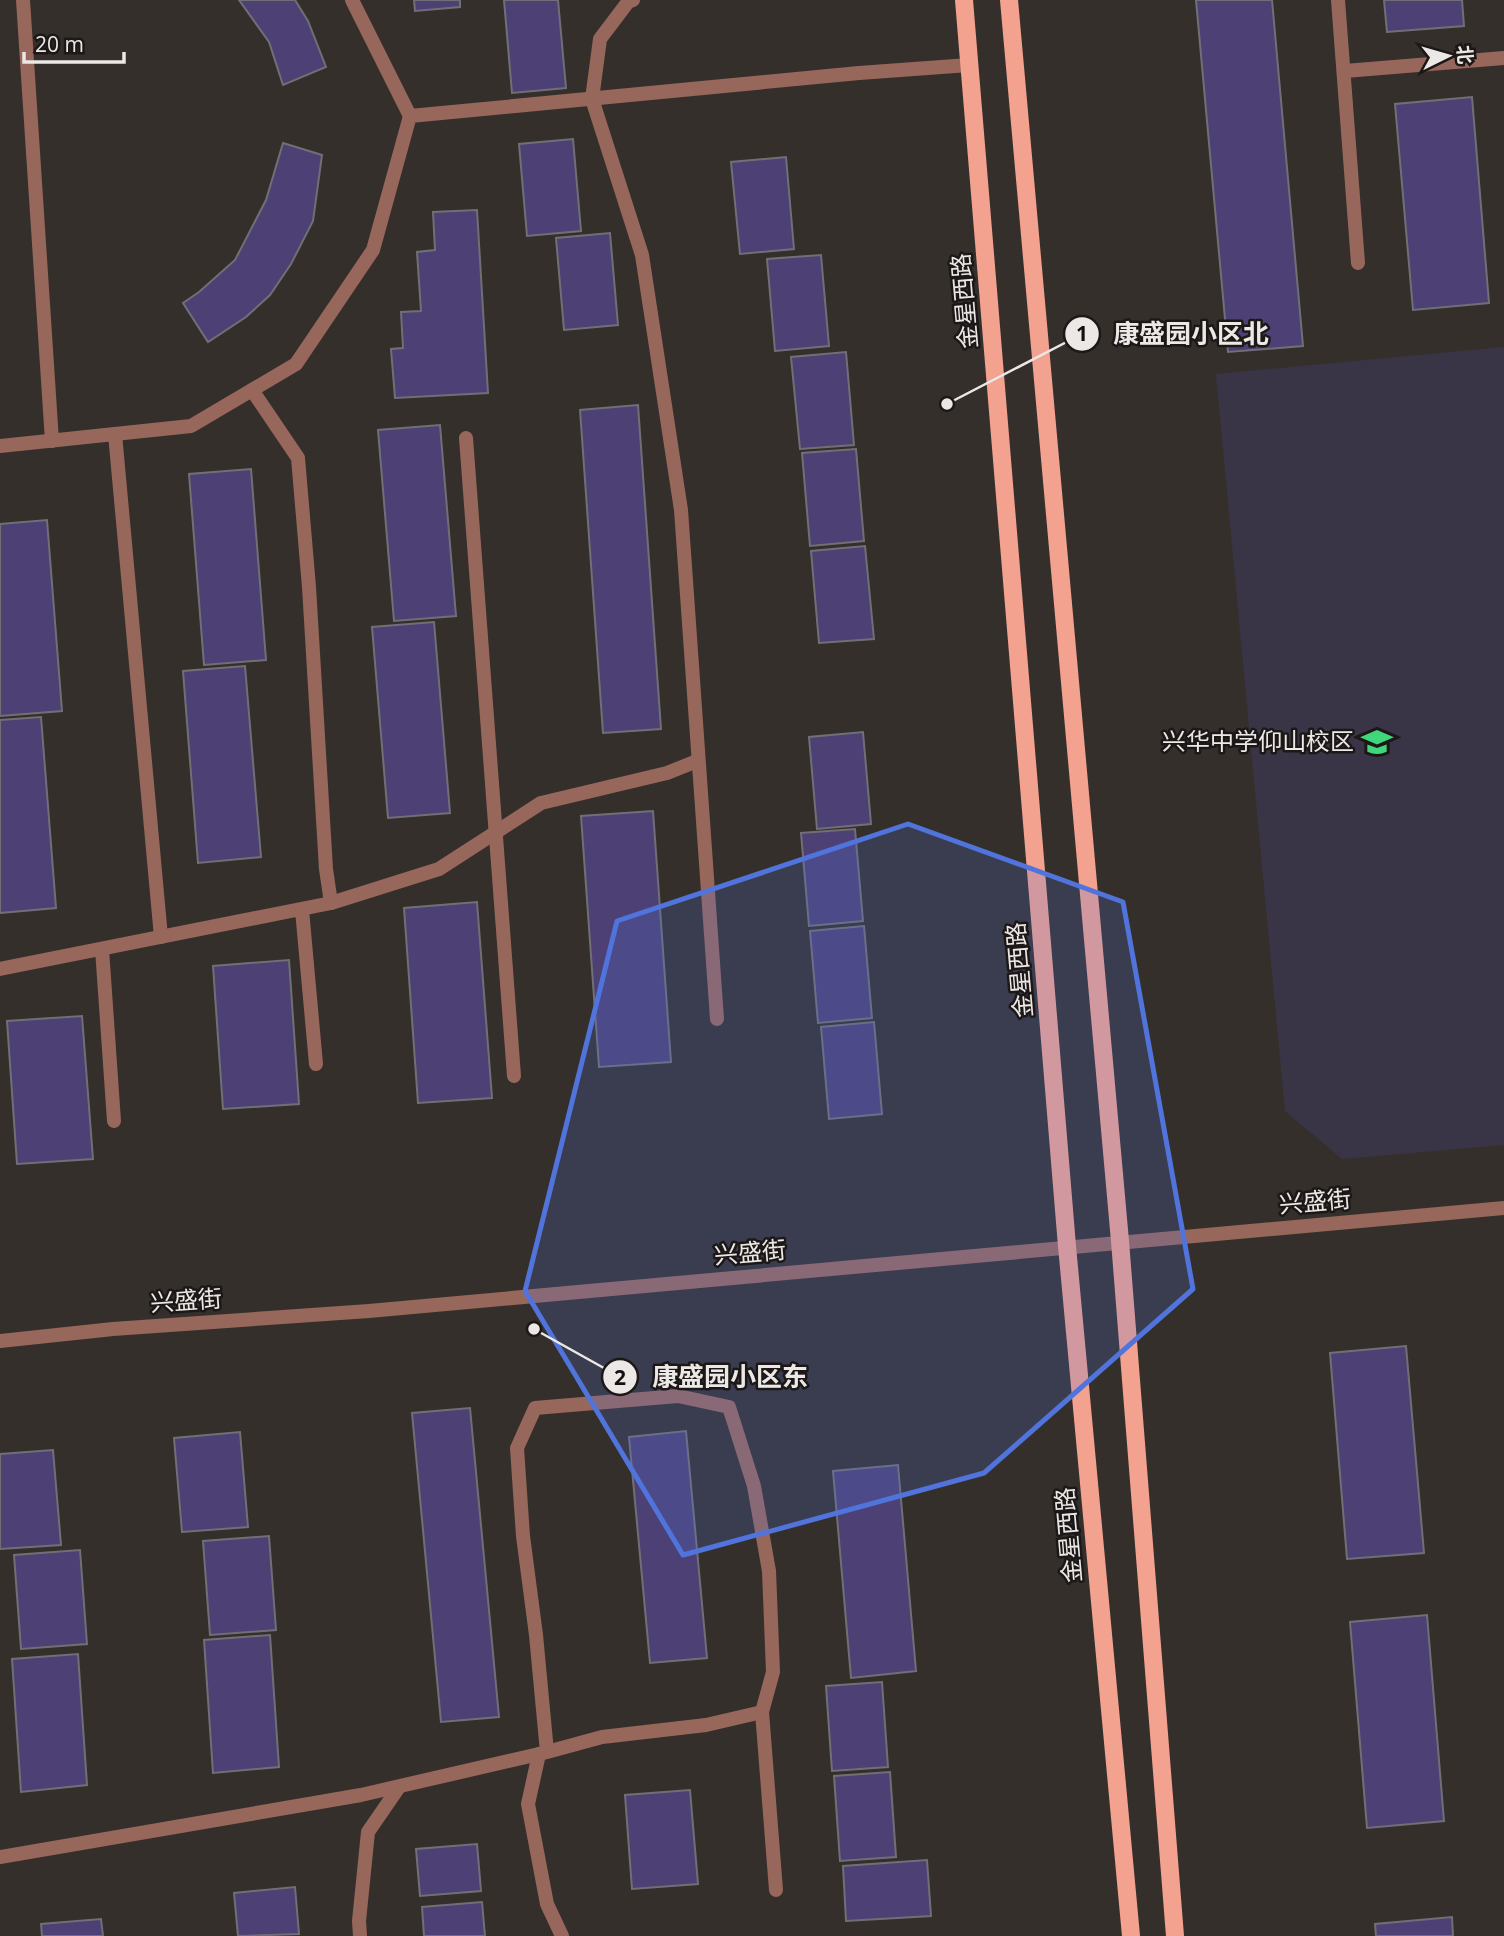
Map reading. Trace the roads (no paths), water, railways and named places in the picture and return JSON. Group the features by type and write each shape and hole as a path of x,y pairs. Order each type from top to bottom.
{"main road":[{"name":"金星西路","path":"964,0 1067,1246 1131,1936"},
{"path":"1009,0 1120,1241 1175,1936"}],"street":[{"path":"23,0 52,441"},
{"path":"0,446 191,426 296,364 373,250 410,116 352,0"},
{"path":"633,0 628,2 600,38 592,99 642,255 681,510 717,1019"},
{"path":"1338,0 1358,263"},
{"path":"1345,71 1504,58"},
{"path":"410,116 859,73 970,65"},
{"path":"252,390 298,458 309,587 326,869 331,903"},
{"path":"115,434 161,937"},
{"path":"466,438 514,1076"},
{"path":"0,969 331,903 439,869 541,803 667,773 697,761"},
{"path":"302,910 316,1064"},
{"path":"102,949 114,1121"},
{"name":"兴盛街","path":"0,1340 113,1329 369,1311 1504,1208"},
{"path":"562,1936 547,1904 528,1804 543,1753 536,1635 523,1536 517,1448 536,1408 678,1395 729,1406 754,1486 769,1571 773,1672 762,1712 776,1891"},
{"path":"0,1857 399,1787 602,1737 706,1725 762,1712"},
{"path":"359,1936 368,1832 399,1787"},
{"path":"1123,1936 1131,1936"}],"place":[{"name":"康盛园小区北","path":"947,404"},
{"name":"兴华中学仰山校区","path":"1377,742"},
{"name":"康盛园小区东","path":"534,1329"}]}
